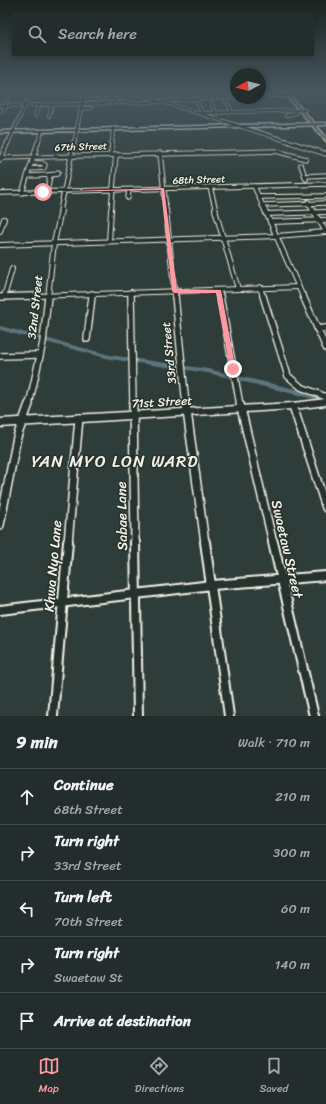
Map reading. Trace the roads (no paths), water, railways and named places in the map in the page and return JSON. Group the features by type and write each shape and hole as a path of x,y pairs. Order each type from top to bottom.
{"main road":[{"path":"315,125 326,134"},
{"path":"315,125 326,140"}],"street":[{"path":"0,158 15,123"},
{"name":"32nd Street","path":"0,525 17,437 27,413 43,342 47,295 54,243 78,123"},
{"path":"234,123 326,154"},
{"path":"0,132 113,128 245,127 326,124"},
{"path":"111,154 113,128"},
{"path":"22,192 42,131"},
{"name":"67th Street","path":"0,158 276,151 306,159"},
{"name":"33rd Street","path":"160,153 187,412 229,716"},
{"path":"109,241 116,154"},
{"path":"30,169 44,168 45,164 32,163"},
{"path":"301,165 304,176 309,184"},
{"path":"28,176 57,174 58,172"},
{"path":"47,192 50,174"},
{"path":"304,176 326,175"},
{"name":"68th Street","path":"0,193 326,184"},
{"path":"254,186 326,348"},
{"path":"210,187 222,238 238,289"},
{"path":"128,198 129,190"},
{"path":"0,245 276,236 326,232 305,196"},
{"path":"259,197 326,196"},
{"path":"284,197 305,234"},
{"path":"262,205 326,203"},
{"path":"266,214 326,212"},
{"path":"0,231 4,219"},
{"path":"270,222 326,220"},
{"path":"12,269 2,297 92,293 219,291 298,287"},
{"path":"260,288 288,376 301,387 326,397"},
{"name":"Swaetaw Street","path":"219,291 236,387 314,716"},
{"name":"Sabae Lane","path":"131,292 138,716"},
{"path":"87,339 92,293"},
{"path":"318,331 326,328"},
{"path":"318,331 326,334"},
{"path":"0,356 40,355"},
{"name":"71st Street","path":"0,423 293,406 326,402"},
{"path":"293,406 326,508"},
{"name":"Khwa Nyo Lane","path":"53,716 79,418"},
{"path":"0,610 212,586 326,576"}],"waterway":[{"path":"0,155 15,123"},
{"path":"237,123 243,125"},
{"path":"252,128 326,151"},
{"path":"0,328 110,357 208,371 326,399"}],"district":[{"name":"YAN MYO LON WARD","path":"115,461"}]}
